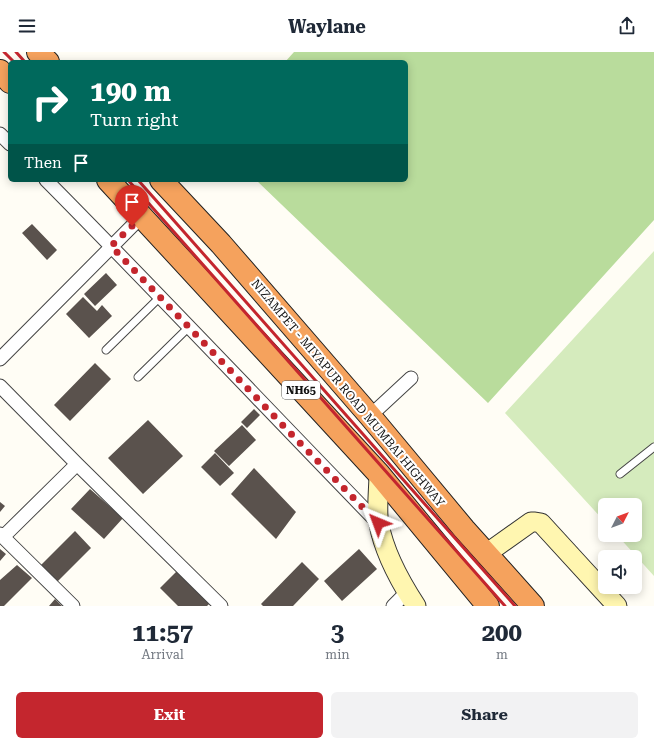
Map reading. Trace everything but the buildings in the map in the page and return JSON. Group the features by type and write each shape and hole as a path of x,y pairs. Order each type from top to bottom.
{"highway":[{"path":"38,52 46,60"},
{"path":"0,71 8,80"},
{"name":"NH65","path":"110,182 379,474 488,606"},
{"name":"NIZAMPET - MIYAPUR ROAD MUMBAI HIGHWAY","path":"163,182 221,244 370,416 464,529 533,606"}],"street":[{"path":"0,134 8,142"},
{"path":"48,182 378,523"},
{"path":"0,359 142,216"},
{"path":"370,416 411,378"},
{"path":"0,386 221,606"},
{"path":"73,606 1,535 77,464"},
{"path":"379,474 378,523 385,546 411,599 393,606"},
{"path":"486,554 531,522 541,523 617,606"}],"lane":[{"path":"106,350 160,297"},
{"path":"138,378 189,327"},
{"path":"620,474 654,446"}],"green space":[{"path":"294,52 654,52 654,220 488,403 258,182 408,182 408,60 287,60"},
{"path":"654,251 654,576 642,563 642,550 631,550 623,542 642,542 642,498 598,498 598,514 505,413"}],"railway":[{"path":"4,52 12,60"},
{"path":"16,52 23,60"},
{"path":"130,182 505,606"},
{"path":"140,182 515,606"}],"route":[{"path":"132,226 111,246 378,523"}]}
